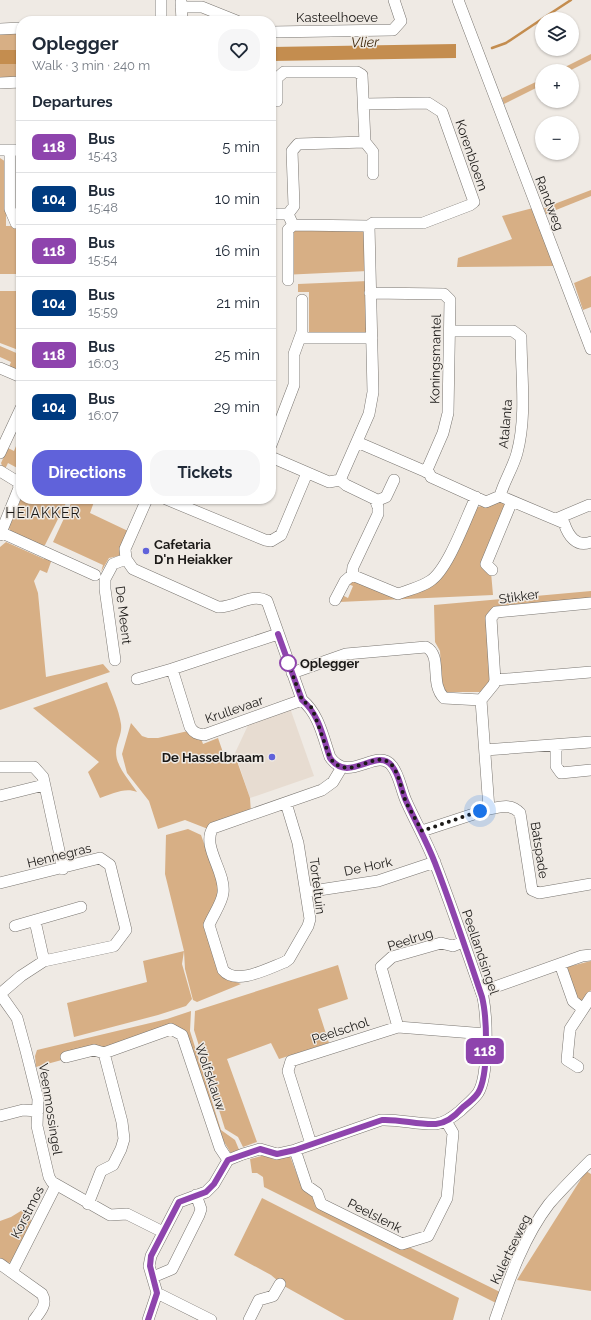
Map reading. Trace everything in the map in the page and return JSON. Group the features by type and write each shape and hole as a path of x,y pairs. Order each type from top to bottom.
{"street":[{"path":"161,0 161,16"},
{"name":"Kasteelhoeve","path":"276,32 393,30 401,20 394,0"},
{"name":"Randweg","path":"458,0 591,348"},
{"path":"182,16 181,4 203,4 228,16"},
{"path":"0,29 16,28"},
{"path":"276,101 277,78 284,72 356,72 362,75 364,142 373,152 373,174"},
{"path":"0,83 16,82"},
{"name":"Korenbloem","path":"364,104 428,103 442,112 474,202 470,206 423,223 373,223 369,226"},
{"path":"288,214 294,206 292,151 298,144 364,142"},
{"path":"10,150 10,209 16,223"},
{"path":"276,214 288,214"},
{"path":"288,214 293,225"},
{"path":"288,280 288,230 293,225 369,226 373,392 369,414 340,480"},
{"name":"Koningsmantel","path":"370,294 444,294 450,300 448,413 443,433 426,472"},
{"path":"276,432 294,385 294,354 302,332 302,300"},
{"name":"Atalanta","path":"450,331 513,331 521,337 522,416 520,438 516,454 500,496"},
{"path":"301,338 372,338"},
{"path":"0,368 16,375"},
{"path":"0,453 16,419"},
{"path":"356,442 429,473 431,477 486,502 500,496 556,519 564,523 568,535 574,540 581,543 591,542"},
{"path":"276,459 329,482 340,480"},
{"path":"0,471 16,481"},
{"path":"181,504 264,540 271,541 281,535 307,473"},
{"path":"336,600 345,581 352,574 353,567 378,514 375,499 346,485 340,480"},
{"path":"376,501 386,497 394,480"},
{"path":"16,495 0,534 96,575"},
{"path":"352,574 398,594 429,582 447,560 476,497"},
{"path":"492,570 486,564 512,501"},
{"path":"126,559 125,549 145,504"},
{"path":"556,519 589,505 591,506"},
{"name":"De Meent","path":"115,660 105,579 113,564 126,559 133,569 218,607 225,607 255,597 261,598 269,605 278,634"},
{"name":"Stikker","path":"495,680 491,618 496,612 591,603"},
{"path":"137,679 172,670 278,634 302,700 311,707 330,758 334,763 342,767"},
{"path":"292,673 346,654 426,647 432,650 434,656 436,685 438,692 444,698 481,700"},
{"name":"Krullevaar","path":"172,670 190,727 193,732 198,734 204,735 302,700"},
{"path":"422,831 489,809 481,700 494,684 495,680 591,672"},
{"path":"484,750 543,744 556,746 591,742"},
{"path":"556,746 556,766 561,773 591,770"},
{"name":"Peellandsingel","path":"342,767 349,769 378,760 385,760 391,765 435,862 481,992 486,1013 483,1080 478,1094 446,1121"},
{"path":"0,767 34,767 42,777 63,868"},
{"name":"Torteltuin","path":"286,803 295,830 310,919 308,926 289,959 246,976 234,977 227,975 223,970 209,925 223,894 223,880 209,840 210,833 213,828 322,790 333,782 342,767"},
{"path":"0,796 44,785"},
{"name":"Batspade","path":"489,809 508,806 515,808 520,813 532,890 539,893 591,884"},
{"name":"Hennegras","path":"0,883 100,858 110,865 126,930 114,946 44,961 21,976 0,994"},
{"name":"De Hork","path":"306,892 378,880 435,862"},
{"path":"15,926 81,907"},
{"path":"35,921 44,961"},
{"name":"Peelrug","path":"398,1027 381,967 392,957 441,943 453,946 463,942"},
{"path":"481,992 582,956 591,955"},
{"path":"560,964 573,1000 583,1009"},
{"name":"Veenmossingel","path":"0,994 17,1018 34,1082 38,1111 37,1126 49,1177 56,1185"},
{"path":"578,1067 567,1060 570,1029 591,997"},
{"name":"Peelschol","path":"311,1144 288,1071 291,1061 398,1027 486,1034"},
{"name":"Wolfsklauw","path":"66,1057 94,1050 104,1053 171,1029 182,1035 220,1148 228,1160"},
{"path":"88,1204 101,1171 113,1165 124,1139 122,1122 104,1053"},
{"path":"0,1116 23,1110 38,1111"},
{"path":"148,1320 157,1293 150,1266 151,1256 163,1232 179,1202 206,1192 214,1184 228,1160 260,1149 277,1154 295,1150 382,1120 437,1124 446,1121"},
{"name":"Peelslenk","path":"295,1150 307,1186 317,1193 321,1204 402,1244 428,1236 447,1198 453,1133 446,1121"},
{"name":"Kulertseweg","path":"495,1320 513,1269 530,1234 549,1205 591,1160"},
{"path":"56,1185 110,1215 128,1214 163,1232"},
{"name":"Korstmos","path":"12,1272 56,1185"},
{"path":"153,1277 172,1269 201,1209 196,1196"},
{"path":"0,1264 42,1294 45,1299 44,1306 34,1320"},
{"path":"249,1320 259,1300 273,1296 280,1284"},
{"path":"157,1293 211,1320"}],"shaded area":[{"path":"0,33 16,33 16,50 0,50"},
{"path":"456,44 456,58 276,61 276,47"},
{"path":"0,50 16,50 16,64 0,64"},
{"path":"591,54 591,60 579,66 579,64 571,64"},
{"path":"0,64 16,64 16,78 0,79"},
{"path":"535,82 535,88 504,104 502,98"},
{"path":"0,158 6,162 6,226 16,226 16,274 0,274"},
{"path":"591,190 591,196 546,214 544,208"},
{"path":"533,208 555,266 457,267 458,258 512,239 502,216"},
{"path":"292,231 368,231 368,271 282,275 282,269 291,269"},
{"path":"591,276 591,307 583,310 574,283"},
{"path":"368,281 368,334 309,333 309,292 298,292 298,284"},
{"path":"0,291 16,291 16,349 0,343"},
{"path":"0,346 16,353 15,371 9,367 11,362 0,357"},
{"path":"16,446 16,467 8,463 5,469 3,468 1,463 8,448 14,451"},
{"path":"499,499 510,503 485,556 491,572 493,595 339,602 342,595 348,598 353,586 348,584 354,580 400,597 435,584 473,509"},
{"path":"19,504 66,504 45,545 37,545 11,532 8,526"},
{"path":"71,504 93,504 90,513 128,531 123,555 109,558 101,572 103,565 53,542"},
{"path":"6,542 44,559 46,556 52,559 47,573 40,570 34,581 38,593 46,677 103,664 110,672 0,710 0,547"},
{"path":"591,591 591,600 494,609 492,682 483,692 445,692 442,685 440,651 435,642 434,605"},
{"path":"107,682 117,708 121,724 121,732 116,752 117,758 122,770 137,792 128,790 100,798 88,772 99,762 33,708"},
{"name":"De Hasselbraam","path":"290,708 314,776 250,798 235,753 250,721"},
{"path":"131,723 142,736 148,738 158,738 188,731 200,736 203,744 218,738 227,764 237,761 250,798 251,813 208,829 185,820 158,829 149,801 127,773 122,754"},
{"path":"188,829 201,835 220,888 220,895 206,923 222,977 241,984 197,1002 193,1000 185,969 184,951 165,874 166,835"},
{"path":"184,951 182,964 192,999 186,1006 158,1015 74,1037 67,1003 147,982 143,961"},
{"path":"591,961 591,990 582,1002 575,996 567,967"},
{"path":"338,965 348,999 318,1009 329,1043 279,1059 271,1043 227,1059 257,1142 243,1147 238,1137 225,1129 194,1030 195,1011"},
{"path":"191,1011 190,1031 221,1130 235,1140 240,1152 232,1155 221,1137 185,1032 102,1049 36,1067 35,1056 37,1050 167,1019"},
{"path":"265,1155 275,1160 290,1156 302,1188 311,1192 317,1205 407,1246 500,1292 496,1303 264,1187 263,1177 257,1173 252,1173 250,1159"},
{"path":"586,1171 591,1174 591,1291 517,1280"},
{"path":"262,1198 459,1298 453,1320 345,1320 284,1286 271,1275 234,1255"},
{"path":"24,1209 32,1221 12,1262 4,1264 0,1261 0,1221 11,1217"}],"waterway":[{"name":"Vlier","path":"553,12 571,0"},
{"name":"Vlier","path":"492,48 506,43 535,24"}],"bus line":[{"name":"118","path":"148,1320 157,1293 150,1266 151,1256 179,1202 206,1192 214,1184 228,1160 260,1149 273,1154 295,1150 382,1120 437,1124 446,1121 478,1094 483,1080 486,1013 482,997 435,862 415,816 407,803 395,771 385,760 378,760 349,769 334,763 330,758 311,707 302,700 278,634"}],"place":[{"name":"Cafetaria D'n Heiakker","path":"146,551"},
{"name":"Oplegger","path":"288,663"},
{"name":"De Hasselbraam","path":"272,757"}],"district":[{"name":"HEIAKKER","path":"43,513"}],"route":[{"path":"288,663 287,660 302,700 311,707 315,716 330,758 334,763 349,769 378,760 385,760 395,771 407,803 422,831 480,811"}]}
